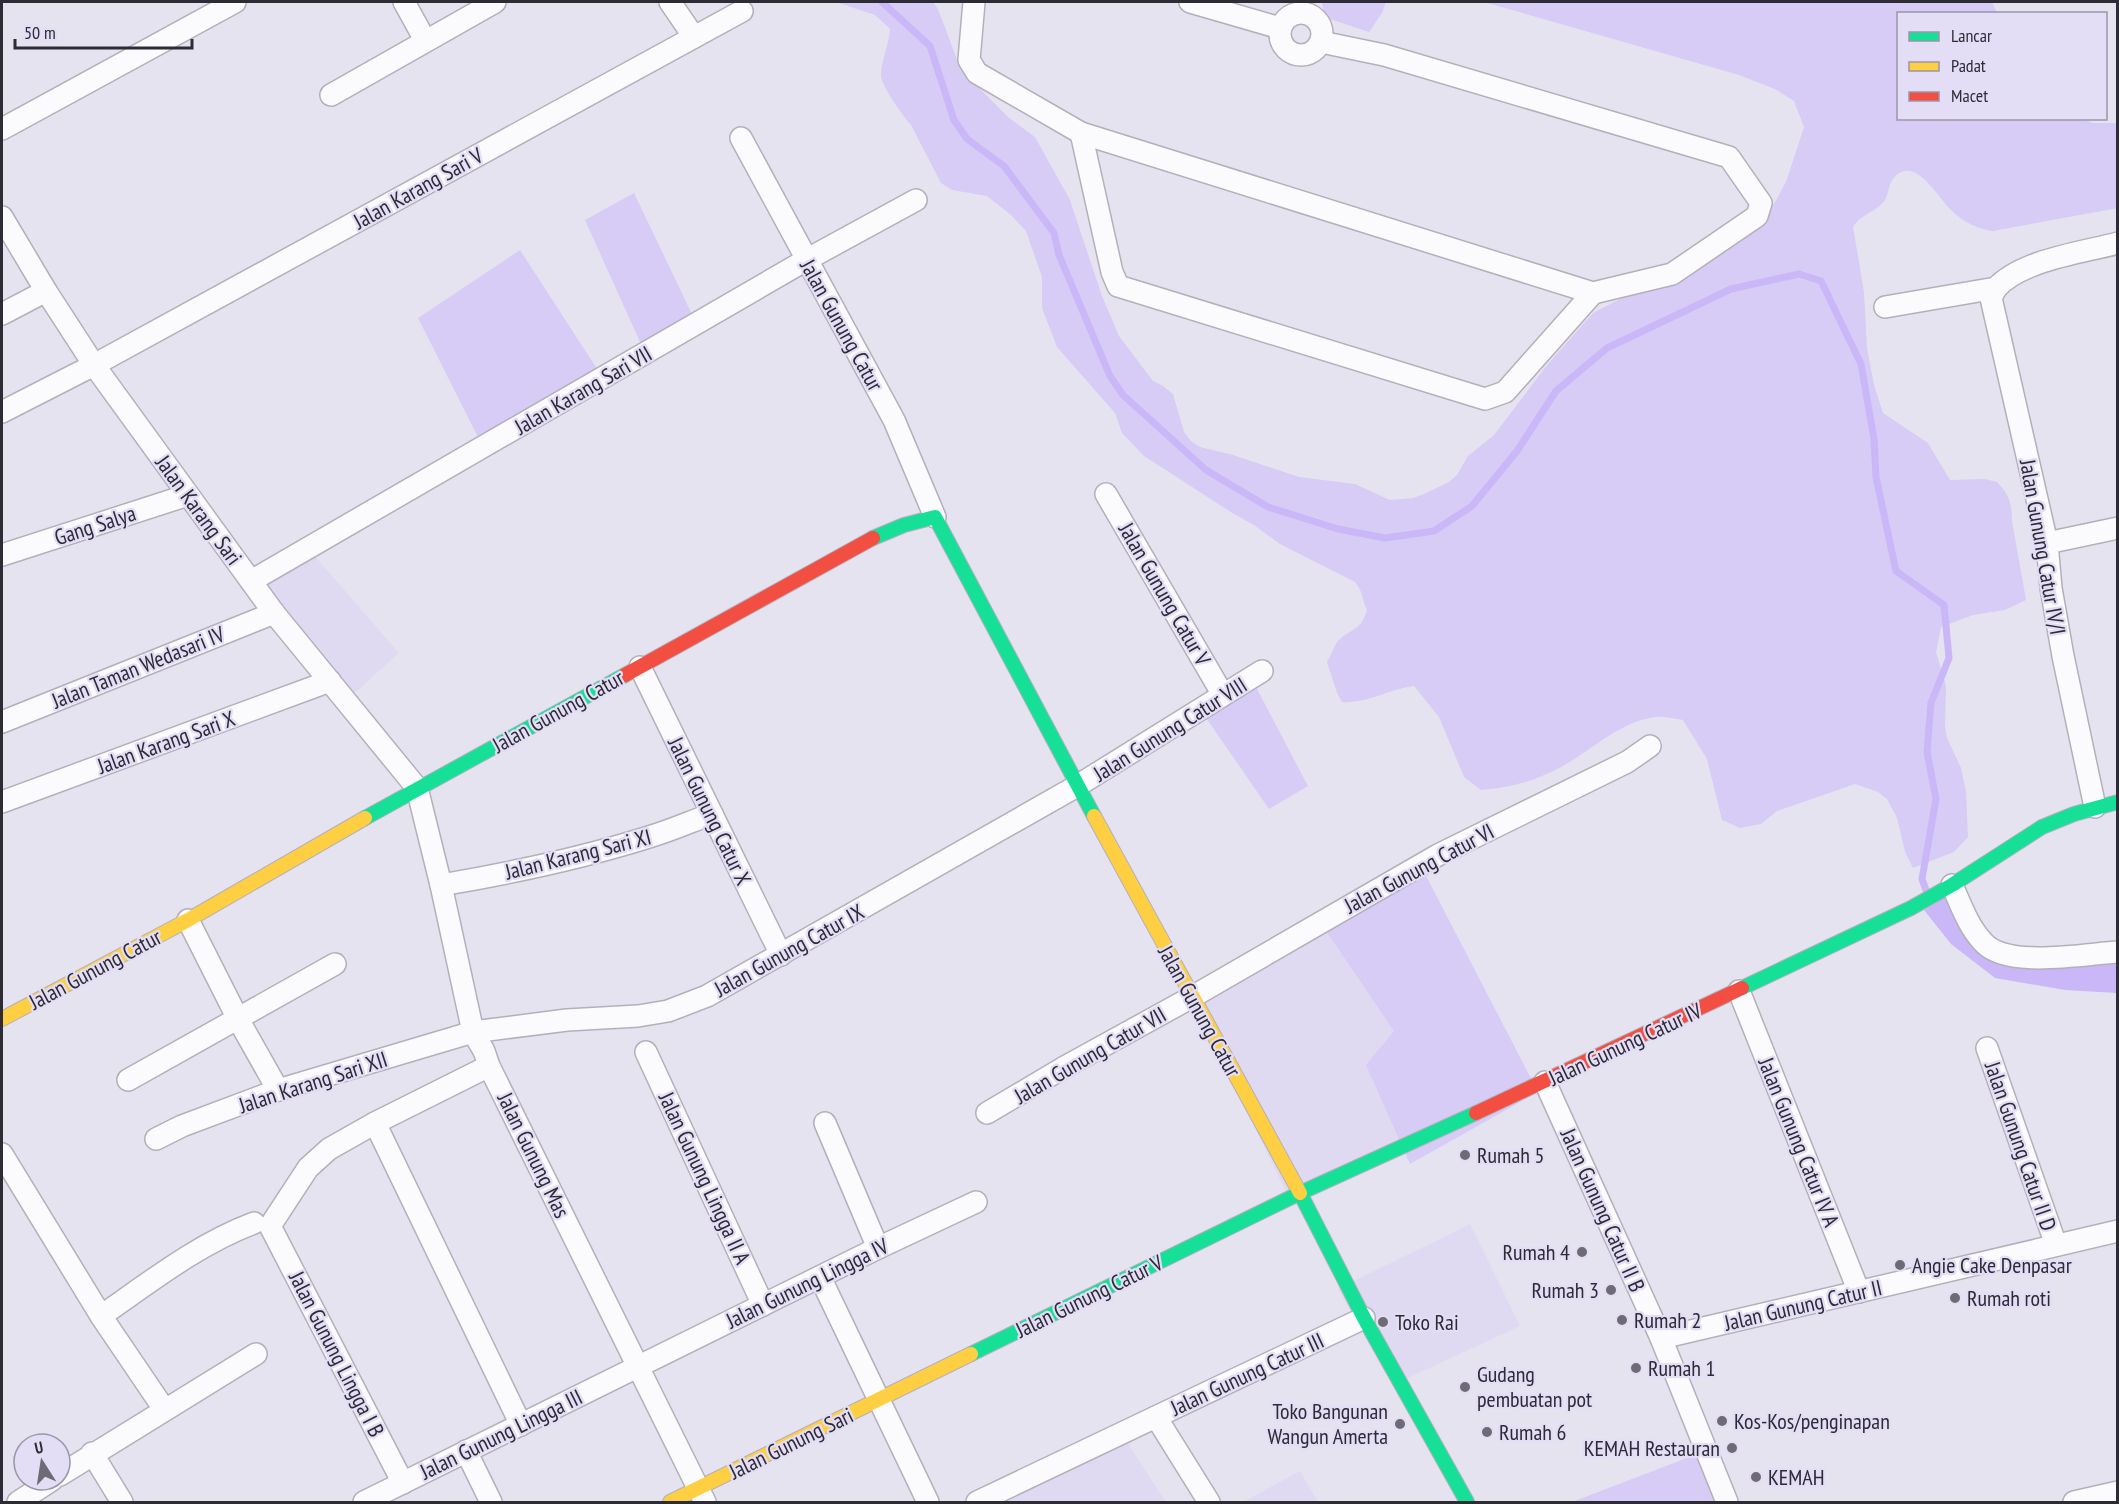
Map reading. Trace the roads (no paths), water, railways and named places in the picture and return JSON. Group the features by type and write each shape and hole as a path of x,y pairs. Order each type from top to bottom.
{"street":[{"path":"2,129 234,2"},
{"path":"404,2 425,40"},
{"path":"331,95 495,2"},
{"path":"670,2 694,37"},
{"path":"974,2 969,60 976,73 1081,133 1593,293 1672,274 1757,216 1761,203 1729,157 1384,55 1321,42"},
{"path":"1190,2 1280,28"},
{"path":"1303,7 1318,22 1322,32 1321,42 1315,51 1304,56 1293,55 1285,49 1280,39 1280,28 1285,20 1303,7"},
{"name":"Jalan Karang Sari V","path":"2,412 742,11"},
{"path":"1081,133 1112,272 1118,286 1485,399 1505,392 1593,293"},
{"name":"Jalan Gunung Catur","path":"741,138 894,420 935,518 1077,786 1300,1193 1364,1318 1467,1503"},
{"name":"Jalan Karang Sari VII","path":"251,581 806,260 916,200"},
{"name":"Jalan Karang Sari","path":"2,217 46,291 94,364 188,495 274,613 417,788"},
{"path":"1885,307 1996,288 2006,277 2025,267 2118,243"},
{"name":"Jalan Gunung Catur IV/I","path":"1996,288 1991,298 2047,543 2051,588 2062,656 2095,807"},
{"path":"2,314 46,291"},
{"name":"Jalan Gunung Catur V","path":"1106,494 1223,695"},
{"name":"Gang Salya","path":"2,555 188,495"},
{"name":"Jalan Gunung Catur","path":"2,1019 188,920 417,788 876,536 904,525 935,518"},
{"path":"2047,543 2118,528"},
{"name":"Jalan Taman Wedasari IV","path":"2,722 274,613"},
{"name":"Jalan Gunung Catur X","path":"640,667 781,955"},
{"name":"Jalan Gunung Catur VIII","path":"1077,786 1262,671"},
{"name":"Jalan Karang Sari X","path":"2,802 330,681"},
{"name":"Jalan Gunung Catur VI","path":"1192,997 1438,855 1627,762 1650,746"},
{"name":"Jalan Gunung Catur IX","path":"473,1032 567,1020 638,1016 668,1011 707,996 1077,786"},
{"name":"Jalan Gunung Mas","path":"417,788 473,1032 702,1496"},
{"name":"Jalan Gunung Catur IV","path":"1300,1193 1545,1082 1911,908 2042,827 2095,807 2118,802"},
{"name":"Jalan Karang Sari XI","path":"441,885 513,872 586,855 653,836 712,814"},
{"path":"1949,886 1979,938 1984,944 2002,954 2015,958 2034,958 2118,952"},
{"name":"Jalan Gunung Catur","path":"188,920 238,1019 278,1090"},
{"path":"128,1080 335,964"},
{"name":"Jalan Gunung Catur IV A","path":"1739,991 1859,1292"},
{"name":"Jalan Gunung Catur VII","path":"987,1113 1192,997"},
{"name":"Jalan Karang Sari XII","path":"156,1139 182,1126 278,1090 473,1032"},
{"name":"Jalan Gunung Catur II D","path":"1987,1048 2056,1245"},
{"name":"Jalan Gunung Lingga II A","path":"646,1052 763,1305"},
{"path":"101,1316 183,1259 218,1239 262,1224 308,1168 329,1149 375,1123 489,1066"},
{"name":"Jalan Gunung Catur II B","path":"1545,1082 1661,1338"},
{"path":"375,1123 521,1425"},
{"path":"825,1123 878,1248"},
{"path":"2,1154 101,1316 164,1410"},
{"name":"Jalan Gunung Catur V","path":"879,1400 1300,1193"},
{"name":"Jalan Gunung Lingga IV","path":"638,1366 976,1202"},
{"name":"Jalan Gunung Lingga I B","path":"262,1224 403,1483"},
{"name":"Jalan Gunung Catur II","path":"1661,1338 2118,1230"},
{"path":"820,1277 928,1503"},
{"name":"Jalan Gunung Catur III","path":"1209,1503 1156,1417 1364,1318"},
{"path":"1661,1338 1727,1503"},
{"path":"72,1467 256,1354"},
{"name":"Jalan Gunung Lingga III","path":"364,1503 638,1366"},
{"name":"Jalan Gunung Sari","path":"670,1503 702,1496 879,1400"},
{"path":"977,1503 1002,1497 1156,1417"},
{"path":"466,1451 490,1503"},
{"path":"92,1453 122,1503"},
{"path":"18,1503 34,1492"},
{"path":"2073,1503 2118,1492"}],"waterway":[{"path":"882,2 930,46 954,120 967,139 1004,166 1054,233 1059,255 1110,376 1123,395 1206,470 1268,507 1338,529 1385,538 1434,531 1472,506 1517,451 1556,391 1607,348 1731,289 1799,274 1821,281 1861,364 1874,439 1876,477 1896,571 1944,605 1949,658 1931,703 1927,752 1936,799 1922,879 1926,890"}],"place":[{"name":"Rumah 5","path":"1465,1155"},
{"name":"Rumah 4","path":"1582,1252"},
{"name":"Angie Cake Denpasar","path":"1900,1265"},
{"name":"Rumah 3","path":"1611,1290"},
{"name":"Rumah roti","path":"1955,1298"},
{"name":"Rumah 2","path":"1622,1320"},
{"name":"Toko Rai","path":"1383,1322"},
{"name":"Rumah 1","path":"1636,1368"},
{"name":"Gudang pembuatan pot","path":"1465,1387"},
{"name":"Kos-Kos/penginapan","path":"1722,1421"},
{"name":"Toko Bangunan Wangun Amerta","path":"1400,1424"},
{"name":"Rumah 6","path":"1487,1432"},
{"name":"KEMAH Restauran","path":"1732,1448"},
{"name":"KEMAH","path":"1756,1477"}]}
